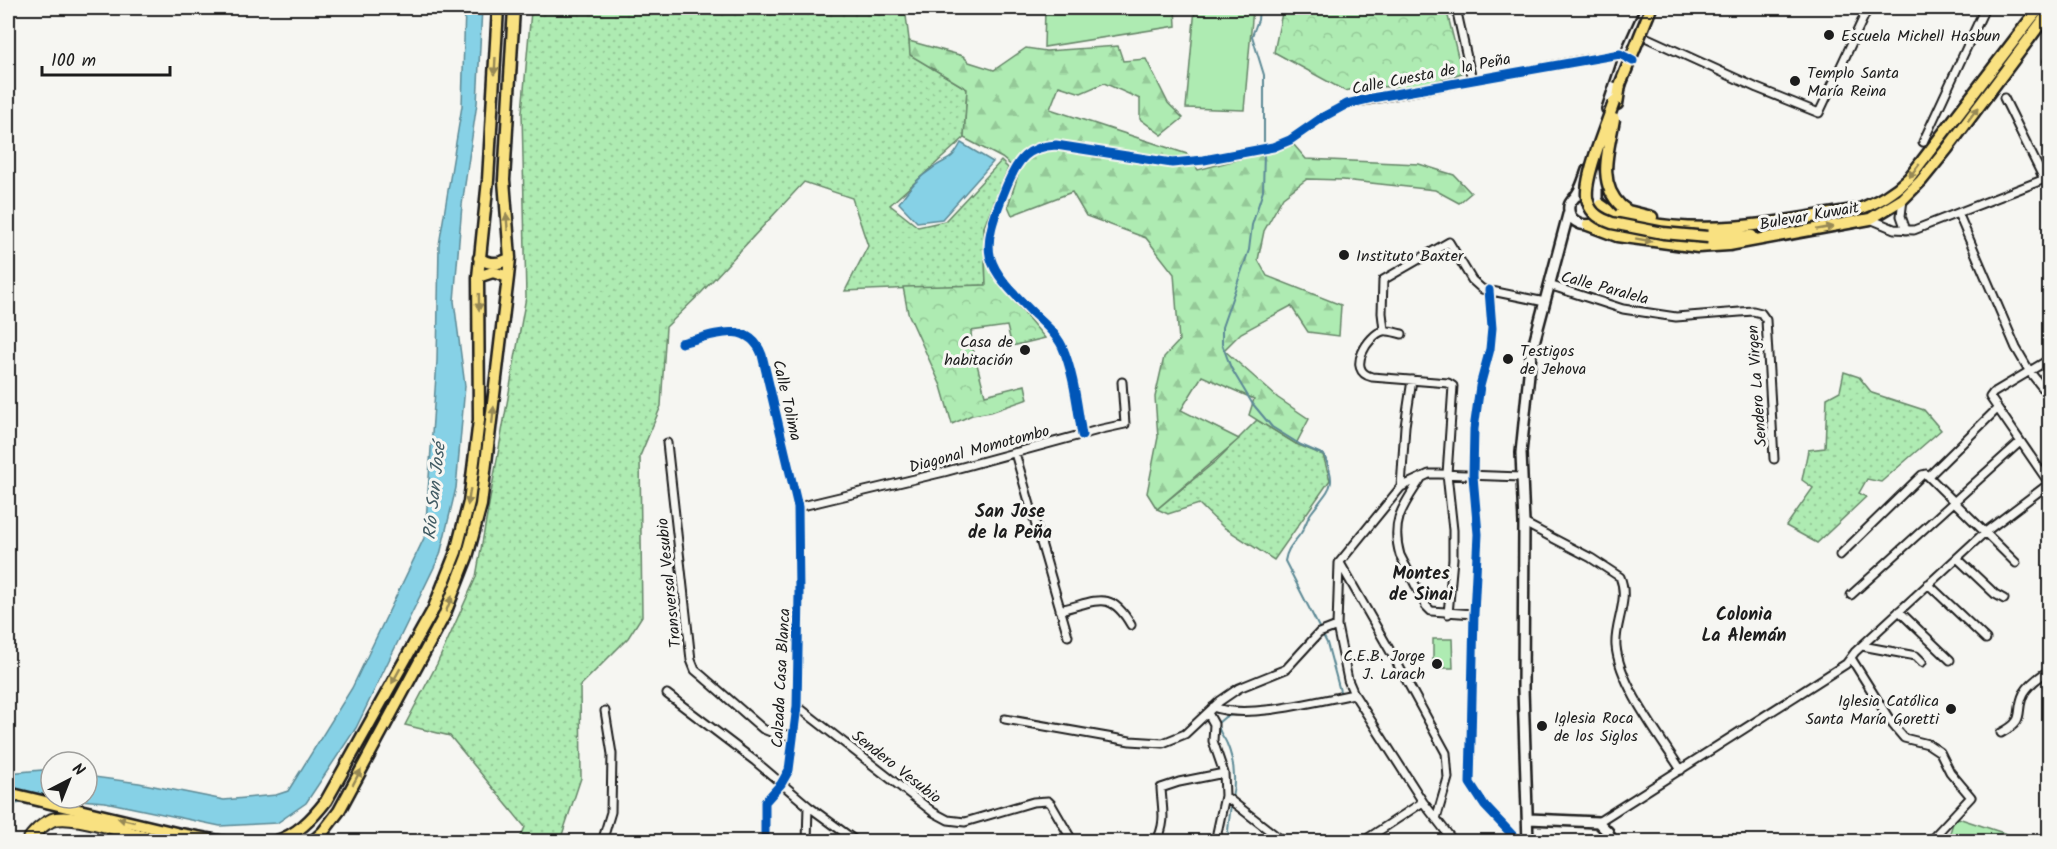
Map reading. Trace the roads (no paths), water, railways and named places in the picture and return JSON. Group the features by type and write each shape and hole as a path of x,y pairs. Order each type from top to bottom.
{"highway":[{"path":"28,842 45,824 60,818 93,823 138,835 150,842"}],"main road":[{"path":"274,842 293,834 312,820 326,801 433,610 456,552 469,502 479,420 478,277 488,180 498,8"},
{"path":"312,842 339,811 444,616 467,557 481,505 510,258 504,180 514,8"},
{"path":"1528,842 1523,689 1524,523 1521,453 1531,354 1571,202 1576,196 1592,157 1646,8"},
{"path":"1651,8 1620,85 1587,183 1587,201 1590,207 1597,216 1612,222 1664,233 1708,237 1767,237"},
{"path":"1563,236 1593,224 1600,216 1597,189 1629,58 1643,36 1656,8"},
{"name":"Bulevar Kuwait","path":"1599,201 1616,216 1672,228 1737,228 1860,209 1896,191 1935,145 2039,8"},
{"name":"Bulevar Kuwait","path":"1587,225 1617,236 1698,247 1729,245 1869,219 1903,199 1947,149 2049,11"},
{"path":"1620,85 1606,180 1610,193 1621,206 1628,210 1698,228"},
{"path":"1576,196 1585,193 1599,201"},
{"path":"1569,211 1575,221 1587,225"},
{"path":"479,258 487,263 497,264 510,258"},
{"path":"478,277 493,272 508,277"},
{"path":"8,793 39,800"},
{"path":"22,842 27,834 44,819 77,810"},
{"path":"85,810 180,834 224,842"},
{"path":"302,842 339,811"},
{"path":"1529,819 1598,822 1608,832 1612,842"},
{"path":"138,835 174,842"}],"street":[{"path":"1455,8 1472,80"},
{"path":"1643,36 1757,88 1819,113 1868,8"},
{"path":"1923,142 1985,8"},
{"name":"Calle Cuesta de la Peña","path":"1082,435 1067,358 1061,344 1052,331 999,278 991,261 987,244 990,229 1012,173 1028,152 1043,146 1056,145 1172,163 1204,160 1269,148 1290,140 1323,117 1347,104 1582,60 1620,54 1629,58"},
{"path":"1869,219 1894,229 1914,230 2047,178 2004,98"},
{"path":"1903,199 1901,216 1906,230"},
{"path":"1958,213 2016,348 2049,397"},
{"path":"1384,330 1383,280 1449,242 1472,280 1482,289 1545,302"},
{"name":"Calle Paralela","path":"1549,285 1623,309 1676,317 1753,311 1761,313"},
{"path":"1489,290 1492,328 1490,349 1480,386 1474,429 1473,476 1478,534 1470,783 1485,806 1519,842"},
{"name":"Sendero La Virgen","path":"1761,313 1766,320 1774,459"},
{"path":"1384,330 1402,334"},
{"path":"1384,330 1370,342 1358,364 1365,376 1448,383 1453,386 1447,474 1453,530 1448,614"},
{"name":"Calle Tolima","path":"681,343 722,333 740,332 750,336 758,345 798,507"},
{"path":"1598,822 1841,667 1984,533 2049,483 1997,409 1991,396 2049,359"},
{"path":"1401,487 1405,426 1412,380"},
{"name":"Diagonal Momotombo","path":"798,507 1126,423 1122,382"},
{"path":"1929,476 1997,409"},
{"path":"1851,595 2020,442"},
{"name":"Transversal Vesubio","path":"667,443 690,660 700,675 763,729 794,736"},
{"path":"1015,453 1068,636"},
{"path":"1454,842 1423,802 1354,694 1348,680 1335,626 1339,563 1401,487 1422,477 1429,474 1447,474 1521,477"},
{"path":"1840,555 1922,475 1929,476 1984,533 2016,562"},
{"path":"1422,477 1399,514 1398,548 1404,564 1426,606 1435,613 1474,614"},
{"name":"Calzada Casa Blanca","path":"765,842 765,802 781,784 789,770 794,736 799,593 798,507"},
{"path":"1524,523 1591,558 1620,577 1623,597 1616,644 1617,656 1627,683 1681,770"},
{"path":"1957,558 1995,594 2004,599"},
{"path":"1339,563 1446,753 1448,778 1436,819"},
{"path":"1928,585 1986,639"},
{"path":"1060,610 1106,599 1115,603 1131,625"},
{"path":"1899,611 1950,660"},
{"path":"1005,719 1130,741 1163,743 1185,734 1210,710 1239,688 1286,669 1319,633 1335,626"},
{"path":"1862,646 1916,656 1922,662"},
{"path":"1851,658 1904,738 1928,744 1940,752 1950,772 1971,797 1929,842"},
{"path":"2001,733 2011,728 2019,717 2024,694 2049,670"},
{"path":"666,694 857,842"},
{"path":"1210,710 1251,711 1354,694"},
{"name":"Sendero Vesubio","path":"796,706 933,812 948,820 965,822 1033,802 1048,801 1073,842"},
{"path":"1210,710 1214,724 1213,741 1224,773 1225,796 1217,833 1220,842"},
{"path":"602,842 611,812 612,754 605,711"},
{"path":"1156,842 1164,821 1161,788 1224,773"},
{"path":"1225,796 1284,842"},
{"path":"1362,842 1423,802"},
{"path":"807,842 808,806"}],"water":[{"name":"Río San José","path":"465,8 482,8 477,103 462,205 454,301 465,386 456,488 440,555 356,728 306,803 277,823 220,826 99,802 99,778 224,800 276,795 288,791 352,688 425,536 437,361 439,245 462,106"},
{"path":"961,143 993,162 942,219 917,222 899,203 918,179 952,156"},
{"path":"39,770 39,800 8,805 8,773"}],"waterway":[{"path":"1259,8 1258,20 1252,36 1264,75 1264,146"},
{"path":"1264,152 1263,191 1252,225 1249,250 1222,327 1222,344 1231,368 1252,403 1272,427 1301,445 1324,455 1331,474 1327,492 1289,549 1285,561 1327,643 1341,695"},
{"path":"1322,704 1339,700"},
{"path":"1232,798 1233,764 1218,723 1225,717 1236,714"},
{"path":"1231,803 1228,831 1232,842"}],"place":[{"name":"Escuela Michell Hasbun","path":"1829,35"},
{"name":"Templo Santa María Reina","path":"1795,81"},
{"name":"Instituto Baxter","path":"1344,255"},
{"name":"Casa de habitación","path":"1025,350"},
{"name":"Testigos de Jehova","path":"1508,359"},
{"name":"C.E.B. Jorge J. Larach","path":"1437,664"},
{"name":"Iglesia Católica Santa María Goretti","path":"1951,709"},
{"name":"Iglesia Roca de los Siglos","path":"1542,726"}],"district":[{"name":"San Jose de la Peña","path":"1010,521"},
{"name":"Montes de Sinai","path":"1421,583"},
{"name":"Colonia La Alemán","path":"1744,624"}]}
